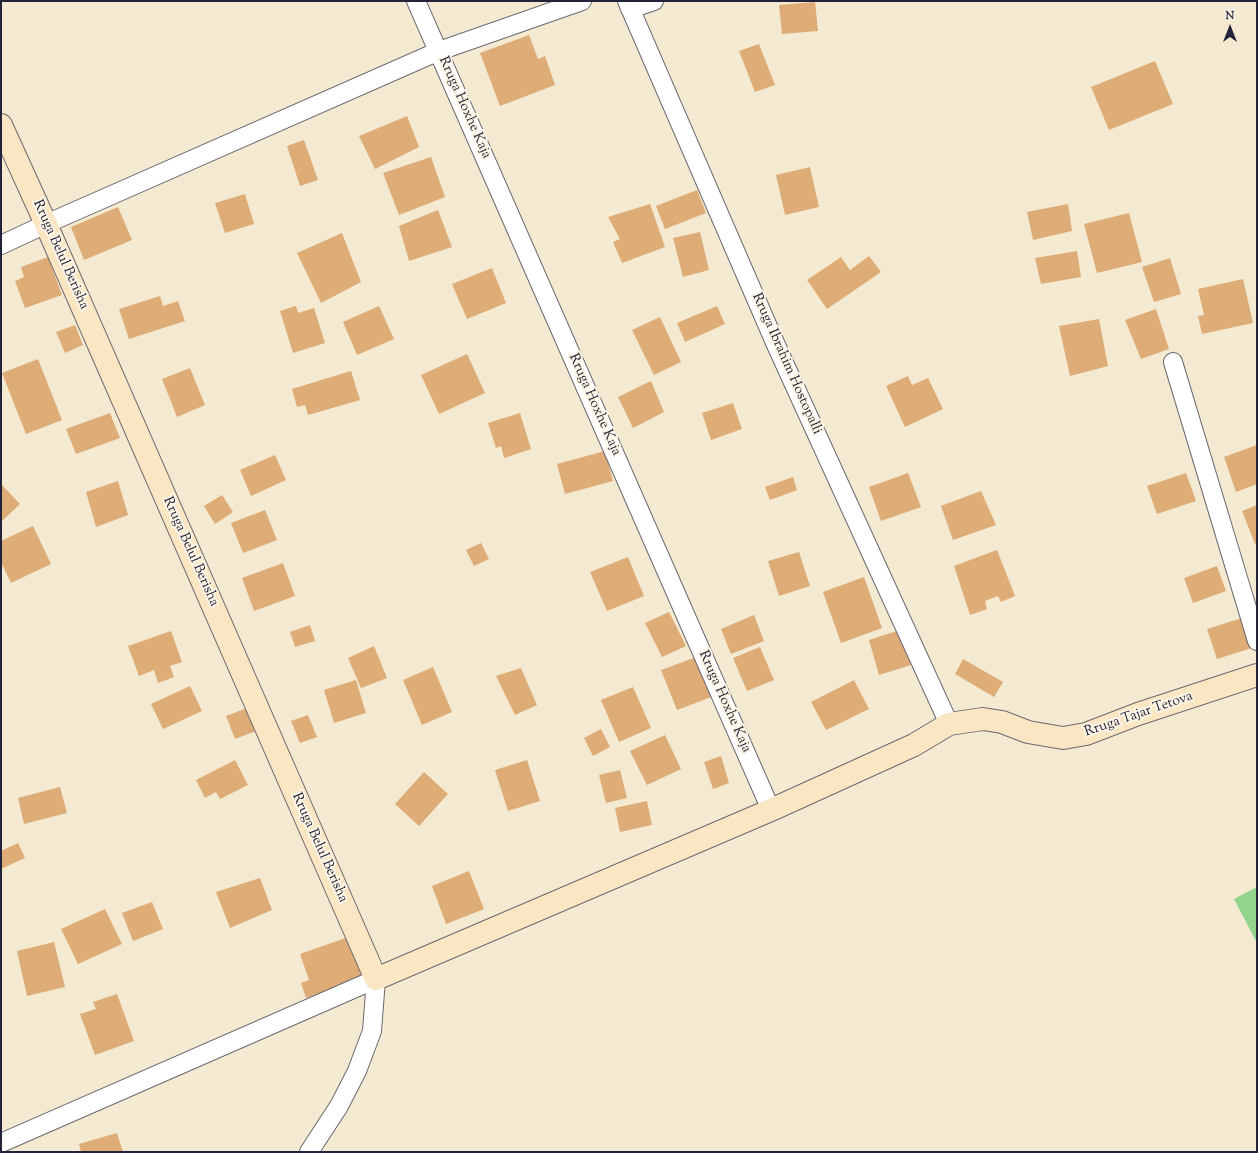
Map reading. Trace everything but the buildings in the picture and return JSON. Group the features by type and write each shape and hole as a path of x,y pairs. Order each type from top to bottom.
{"street":[{"name":"Rruga Hoxhe Kaja","path":"416,1 772,810"},
{"path":"1,245 439,51 582,1"},
{"path":"628,5 654,1"},
{"name":"Rruga Ibrahim Hostopalli","path":"628,5 776,345 949,724"},
{"name":"Rruga Belul Berisha","path":"1,125 46,224 376,979"},
{"path":"1173,362 1257,641"},
{"name":"Rruga Tajar Tetova","path":"949,724 983,719 1002,722 1028,732 1063,738 1086,734 1138,714 1257,675"},
{"path":"1,1144 376,979 772,810 914,745 949,724"},
{"path":"309,1152 339,1106 357,1071 372,1031 376,979"}],"green space":[{"path":"1257,887 1257,943 1234,899"}]}
